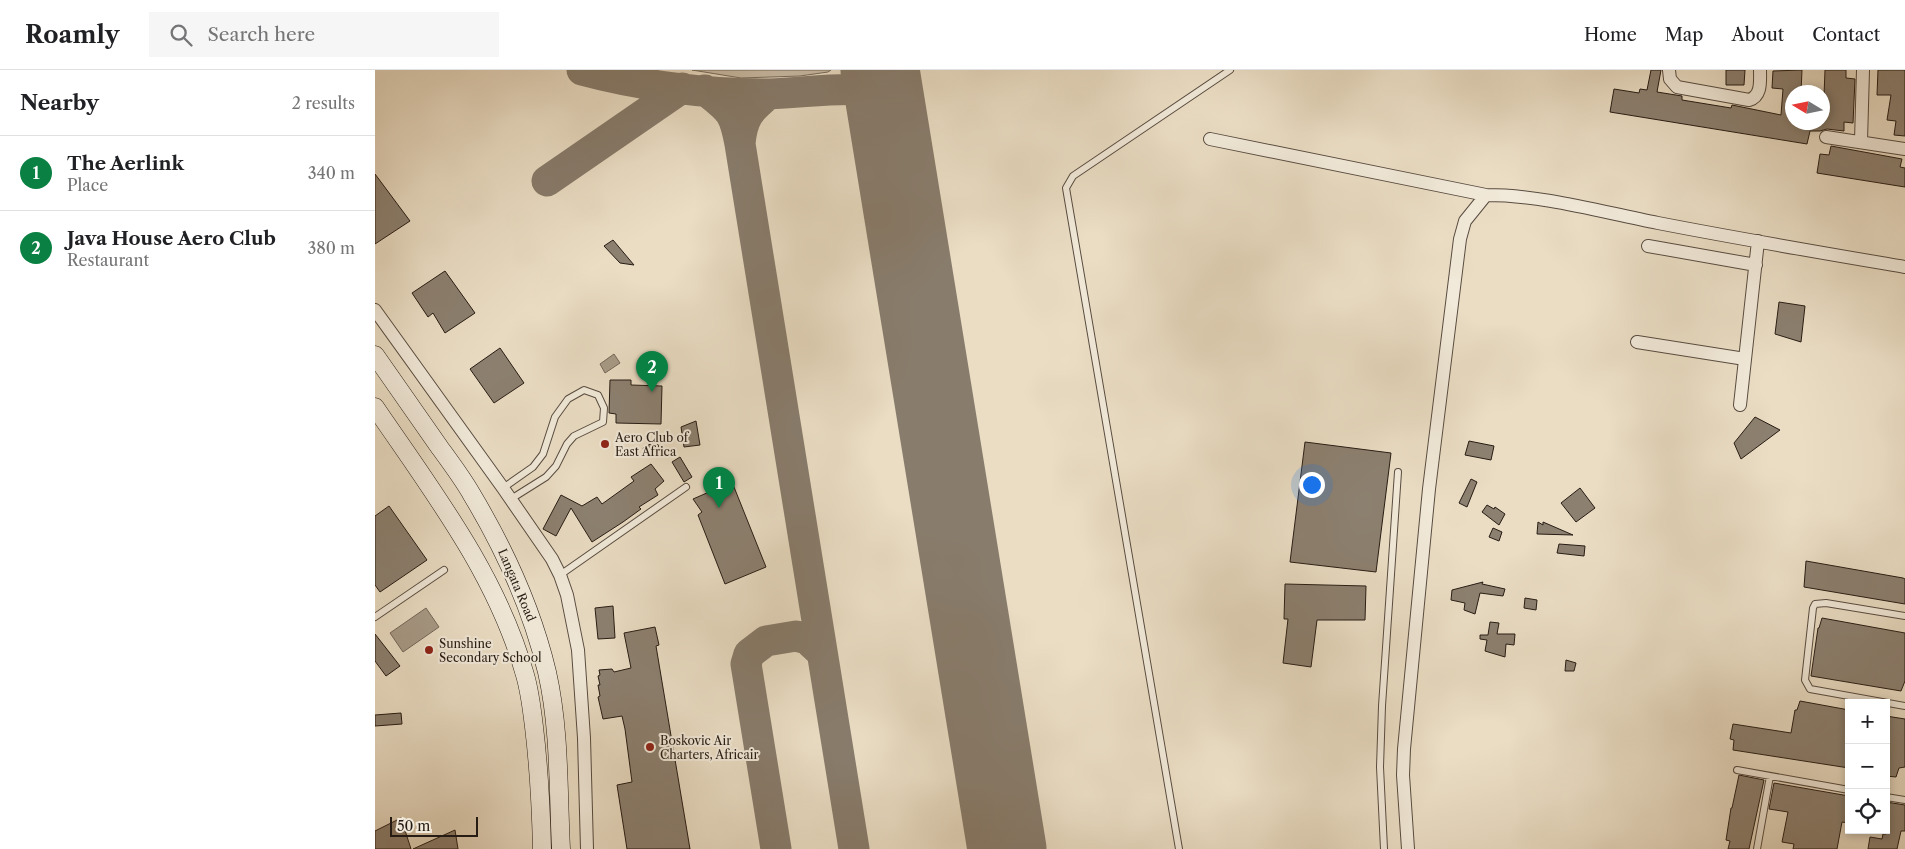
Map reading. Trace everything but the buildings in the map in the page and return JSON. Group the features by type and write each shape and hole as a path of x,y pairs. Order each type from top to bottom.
{"main road":[{"name":"Langata Road","path":"375,355 471,493 503,550 535,627 547,672 556,727 561,849"},
{"name":"Langata Road","path":"375,407 467,545 499,604 525,675 531,703 541,801 542,849"}],"street":[{"path":"1669,70 1670,79 1677,87 1749,100 1753,99 1760,88 1760,70"},
{"path":"1861,141 1863,70"},
{"path":"1826,137 1905,149"},
{"path":"1210,139 1486,195 1517,196 1544,200 1758,241 1905,266"},
{"path":"1408,849 1403,775 1404,749 1429,489 1460,239 1465,221 1486,195"},
{"path":"1740,405 1758,241"},
{"path":"1648,246 1755,265"},
{"path":"375,310 507,494 552,559 560,575 567,595 578,650 584,738 587,849"},
{"path":"1637,342 1745,359"}],"lane":[{"path":"1179,849 1066,188 1073,176 1231,70"},
{"path":"584,390 598,395 604,408 603,422 592,429 574,436 567,444 556,466 546,477 507,494 543,454 555,418 568,399 584,390"},
{"path":"1385,849 1380,768 1382,706 1397,472"},
{"path":"560,575 686,487"},
{"path":"375,618 444,570"},
{"path":"1905,616 1826,603 1815,604 1805,680 1811,689 1905,706"},
{"path":"1737,770 1845,789"},
{"path":"1757,849 1770,776"},
{"path":"1890,798 1905,800"}],"shaded area":[{"path":"692,70 831,70 800,76 741,78"},
{"path":"614,354 620,363 605,373 600,364"},
{"path":"426,608 439,627 403,652 390,633"}],"taxiway":[{"path":"582,70 648,84 741,94 840,89 866,90 872,94 882,108 893,152"},
{"path":"547,181 682,88"},
{"path":"705,90 730,112 736,124 740,144 743,127 748,115 769,94"},
{"path":"740,144 854,849"},
{"path":"776,849 746,664 749,654 766,641 796,636 807,639 822,653"}],"runway":[{"path":"880,70 1007,849"}],"place":[{"name":"Java House Aero Club","path":"652,392"},
{"name":"Aero Club of East Africa","path":"605,444"},
{"name":"The Aerlink","path":"719,508"},
{"name":"Sunshine Secondary School","path":"429,650"},
{"name":"Boskovic Air Charters, Africair","path":"650,747"}]}
